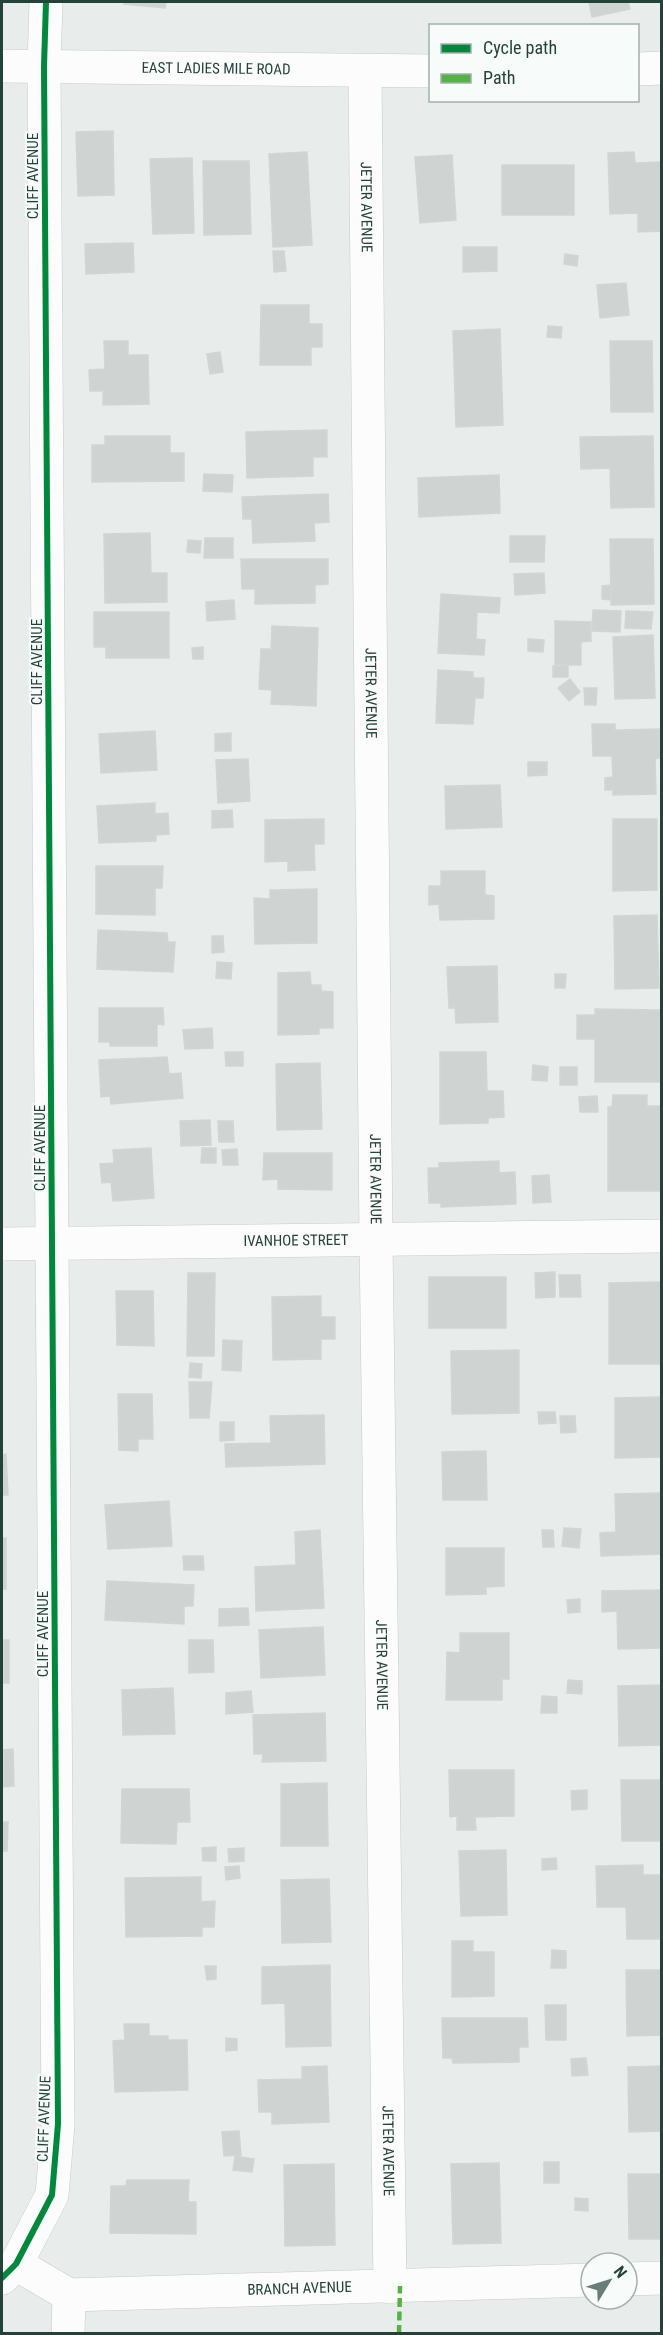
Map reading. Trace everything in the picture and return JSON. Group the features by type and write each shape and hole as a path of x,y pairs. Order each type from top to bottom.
{"street":[{"name":"CLIFF AVENUE","path":"9,2271 52,2195 58,2124 44,66 46,2"},
{"name":"EAST LADIES MILE ROAD","path":"2,66 429,71"},
{"path":"639,69 662,68"},
{"name":"JETER AVENUE","path":"365,72 376,1240 390,2287"},
{"name":"IVANHOE STREET","path":"2,1244 662,1236"},
{"path":"9,2271 69,2295 68,2334"},
{"path":"639,2279 662,2278"},
{"name":"BRANCH AVENUE","path":"69,2295 579,2280"}],"building":[{"path":"125,2 166,2 165,8 124,4"},
{"path":"589,2 628,2 630,9 592,17"},
{"path":"113,131 114,195 78,196 76,132"},
{"path":"307,152 312,245 273,247 269,154"},
{"path":"634,152 635,163 662,162 662,231 638,232 638,213 610,214 608,153"},
{"path":"452,155 456,220 420,223 415,157"},
{"path":"192,158 194,233 153,234 150,159"},
{"path":"203,161 249,161 251,234 204,235"},
{"path":"502,165 574,165 574,215 502,215"},
{"path":"133,243 134,272 86,274 85,244"},
{"path":"463,247 497,247 497,271 463,272"},
{"path":"273,251 284,251 286,271 274,272"},
{"path":"565,254 578,256 577,266 564,264"},
{"path":"626,283 629,315 600,318 597,285"},
{"path":"261,305 309,305 309,324 322,324 322,347 311,347 311,365 260,365"},
{"path":"548,326 562,327 561,338 547,337"},
{"path":"500,329 503,425 456,427 453,331"},
{"path":"104,341 128,341 128,355 148,355 149,404 103,405 103,391 90,391 89,370 105,369"},
{"path":"610,341 652,341 653,412 611,412"},
{"path":"220,352 223,372 210,374 207,354"},
{"path":"327,430 327,457 313,457 313,476 247,478 246,432"},
{"path":"105,436 170,436 170,453 184,453 184,481 92,482 92,445 105,445"},
{"path":"653,436 654,507 611,508 610,468 581,469 580,437"},
{"path":"204,474 233,475 232,492 203,491"},
{"path":"499,475 500,513 419,517 418,478"},
{"path":"328,494 329,522 314,523 315,541 253,543 252,519 243,519 242,497"},
{"path":"150,533 151,573 167,573 167,602 105,603 104,534"},
{"path":"510,536 545,536 544,562 510,562"},
{"path":"205,538 233,538 233,558 204,558"},
{"path":"610,539 653,539 654,604 611,605"},
{"path":"188,540 201,541 200,553 187,552"},
{"path":"241,559 328,559 328,584 315,585 315,603 255,604 255,589 242,589"},
{"path":"544,573 545,593 515,595 514,574"},
{"path":"611,585 611,600 602,599 602,586"},
{"path":"441,594 500,598 499,613 477,612 476,639 485,640 484,655 438,653"},
{"path":"234,600 235,619 207,621 206,602"},
{"path":"593,610 621,611 620,632 592,631"},
{"path":"626,611 653,612 651,629 625,628"},
{"path":"94,612 169,612 169,658 106,658 106,647 94,647"},
{"path":"555,621 591,622 591,641 581,642 581,665 555,665"},
{"path":"272,626 318,628 316,706 271,704 272,690 259,689 261,649 271,649"},
{"path":"653,635 655,698 615,699 613,637"},
{"path":"528,639 544,640 543,652 528,651"},
{"path":"203,647 203,659 193,659 192,648"},
{"path":"553,666 568,666 568,677 553,677"},
{"path":"438,670 473,672 473,678 484,678 483,698 475,698 473,724 436,723"},
{"path":"570,679 580,692 569,701 558,688"},
{"path":"584,688 597,688 596,705 585,705"},
{"path":"592,724 615,724 615,730 660,729 660,758 655,759 656,794 613,795 613,790 605,790 605,778 613,777 612,756 593,756"},
{"path":"155,731 157,770 101,773 99,734"},
{"path":"231,733 231,751 215,751 215,734"},
{"path":"248,759 250,801 218,803 216,760"},
{"path":"528,762 547,762 547,775 528,776"},
{"path":"500,785 502,827 446,829 445,786"},
{"path":"155,803 155,814 168,813 169,834 156,835 156,841 99,843 97,806"},
{"path":"232,810 233,827 212,828 212,811"},
{"path":"324,819 324,844 314,844 315,870 288,871 288,861 265,862 265,820"},
{"path":"613,819 657,819 657,890 613,891"},
{"path":"96,866 163,866 162,888 155,888 155,915 96,914"},
{"path":"441,871 485,871 485,895 494,896 494,919 440,920 439,904 429,905 429,886 441,886"},
{"path":"317,889 317,943 255,944 254,898 270,899 270,890"},
{"path":"657,915 659,988 615,989 614,916"},
{"path":"98,930 167,933 168,942 175,942 173,972 97,969"},
{"path":"212,936 223,936 224,952 212,953"},
{"path":"217,962 232,963 231,979 216,978"},
{"path":"497,966 498,1022 456,1023 455,1008 449,1008 447,967"},
{"path":"310,972 311,985 321,985 321,991 333,992 333,1028 319,1028 319,1034 278,1035 278,973"},
{"path":"555,974 566,974 565,988 555,988"},
{"path":"99,1008 163,1008 164,1025 157,1024 157,1046 110,1046 110,1042 99,1042"},
{"path":"595,1009 660,1010 660,1082 595,1082 595,1039 577,1039 577,1015 595,1015"},
{"path":"212,1028 213,1048 185,1049 183,1030"},
{"path":"225,1052 243,1052 243,1066 226,1066"},
{"path":"440,1052 486,1052 487,1091 503,1091 504,1117 488,1118 488,1123 440,1124"},
{"path":"167,1057 169,1074 181,1073 183,1098 111,1104 110,1096 101,1097 99,1060"},
{"path":"320,1063 322,1129 277,1130 276,1064"},
{"path":"533,1065 548,1067 547,1081 532,1080"},
{"path":"560,1067 577,1067 577,1085 560,1085"},
{"path":"613,1095 647,1095 647,1106 662,1106 662,1191 608,1191 608,1107 612,1107"},
{"path":"597,1096 598,1112 580,1112 579,1097"},
{"path":"210,1120 211,1145 181,1146 180,1121"},
{"path":"218,1121 233,1121 234,1142 219,1142"},
{"path":"151,1148 154,1198 113,1201 111,1182 102,1183 100,1164 114,1163 113,1150"},
{"path":"202,1148 216,1148 216,1163 201,1163"},
{"path":"237,1149 238,1165 223,1165 222,1150"},
{"path":"264,1153 332,1153 332,1190 278,1189 278,1179 263,1180"},
{"path":"499,1161 499,1173 515,1172 516,1204 441,1207 441,1203 429,1203 428,1168 439,1168 439,1163"},
{"path":"549,1175 551,1202 533,1203 532,1176"},
{"path":"555,1272 555,1297 536,1298 535,1273"},
{"path":"188,1273 215,1273 214,1356 187,1356"},
{"path":"559,1275 580,1275 581,1297 560,1297"},
{"path":"429,1277 506,1277 506,1328 429,1328"},
{"path":"662,1282 662,1364 609,1364 609,1283"},
{"path":"116,1291 153,1291 154,1346 117,1345"},
{"path":"321,1296 321,1317 335,1317 335,1339 321,1339 321,1359 273,1360 272,1297"},
{"path":"223,1340 242,1341 241,1371 222,1370"},
{"path":"519,1350 519,1413 452,1414 451,1351"},
{"path":"190,1363 202,1364 201,1378 189,1377"},
{"path":"189,1382 212,1382 209,1418 190,1418"},
{"path":"118,1394 152,1394 153,1439 138,1439 138,1451 119,1450"},
{"path":"662,1397 662,1457 615,1458 615,1398"},
{"path":"538,1412 555,1412 556,1423 539,1424"},
{"path":"324,1415 325,1464 226,1467 225,1444 271,1443 270,1416"},
{"path":"560,1416 575,1416 576,1432 561,1433"},
{"path":"220,1422 234,1422 234,1440 220,1441"},
{"path":"486,1451 487,1500 443,1500 442,1452"},
{"path":"6,1454 8,1495 2,1495 2,1455"},
{"path":"662,1493 662,1554 601,1556 600,1533 616,1532 615,1494"},
{"path":"169,1501 172,1546 108,1549 105,1505"},
{"path":"564,1528 581,1529 579,1548 562,1546"},
{"path":"320,1530 324,1608 256,1611 255,1567 296,1565 295,1532"},
{"path":"542,1530 553,1530 554,1547 543,1547"},
{"path":"2,1538 6,1538 6,1589 2,1589"},
{"path":"446,1548 504,1548 504,1586 486,1587 486,1594 446,1595"},
{"path":"183,1556 203,1556 204,1570 184,1570"},
{"path":"107,1581 194,1585 193,1606 184,1606 184,1624 105,1620"},
{"path":"662,1590 662,1648 618,1649 617,1611 602,1612 602,1591"},
{"path":"580,1599 580,1612 568,1613 567,1600"},
{"path":"248,1608 249,1625 219,1626 219,1609"},
{"path":"323,1627 325,1675 261,1678 259,1630"},
{"path":"460,1633 509,1633 509,1679 502,1679 502,1700 446,1700 447,1652 460,1653"},
{"path":"2,1640 9,1640 9,1683 2,1683"},
{"path":"189,1640 213,1640 214,1672 189,1673"},
{"path":"568,1680 582,1681 582,1694 567,1693"},
{"path":"662,1685 662,1745 619,1746 618,1686"},
{"path":"173,1688 175,1734 123,1735 122,1690"},
{"path":"251,1691 253,1712 226,1714 226,1693"},
{"path":"542,1696 557,1697 557,1713 541,1713"},
{"path":"325,1713 326,1761 262,1762 263,1754 254,1754 253,1715"},
{"path":"13,1749 14,1786 2,1787 2,1750"},
{"path":"449,1770 514,1770 514,1816 475,1817 476,1830 457,1830 457,1816 450,1817"},
{"path":"621,1780 662,1780 662,1841 622,1841"},
{"path":"327,1783 328,1846 281,1846 281,1784"},
{"path":"122,1789 189,1789 190,1822 177,1822 176,1844 121,1843"},
{"path":"587,1790 587,1809 572,1810 571,1791"},
{"path":"2,1822 8,1822 7,1851 2,1851"},
{"path":"216,1847 216,1861 203,1861 202,1848"},
{"path":"244,1848 244,1861 229,1862 228,1849"},
{"path":"506,1850 507,1915 461,1916 459,1851"},
{"path":"556,1858 557,1869 542,1870 542,1859"},
{"path":"643,1865 643,1875 662,1875 662,1939 627,1939 626,1907 597,1907 596,1866"},
{"path":"239,1866 240,1878 226,1880 225,1867"},
{"path":"201,1877 201,1902 215,1901 214,1927 202,1927 202,1936 126,1937 125,1878"},
{"path":"329,1879 331,1942 282,1943 281,1880"},
{"path":"452,1941 473,1941 473,1952 494,1952 494,1996 452,1997"},
{"path":"552,1950 566,1951 566,1968 551,1968"},
{"path":"330,1965 331,2046 286,2047 285,2003 262,2004 262,1967"},
{"path":"205,1966 216,1966 216,1979 207,1980"},
{"path":"626,1970 662,1970 662,2035 627,2036"},
{"path":"545,2005 566,2005 566,2040 546,2040"},
{"path":"442,2018 527,2018 528,2047 519,2047 519,2062 453,2063 452,2058 443,2058"},
{"path":"124,2024 149,2024 149,2036 168,2036 168,2040 187,2040 188,2090 115,2092 113,2041 125,2040"},
{"path":"226,2038 237,2039 237,2050 226,2051"},
{"path":"586,2058 588,2075 572,2076 571,2059"},
{"path":"327,2066 329,2122 272,2124 272,2112 259,2112 258,2080 302,2079 302,2067"},
{"path":"662,2066 662,2131 629,2132 628,2067"},
{"path":"239,2131 241,2155 224,2156 222,2132"},
{"path":"235,2156 254,2159 252,2172 233,2170"},
{"path":"544,2162 559,2162 559,2183 544,2183"},
{"path":"499,2163 501,2243 453,2244 451,2164"},
{"path":"334,2164 335,2245 285,2246 284,2165"},
{"path":"628,2174 662,2174 662,2239 629,2239"},
{"path":"127,2180 189,2180 188,2202 196,2202 196,2234 110,2233 111,2186 126,2186"},
{"path":"575,2198 588,2199 588,2211 575,2210"}],"marked path":[{"path":"399,2334 400,2286"}],"cycle path":[{"path":"2,2278 16,2264 52,2195 58,2124 44,66 46,2"}]}
